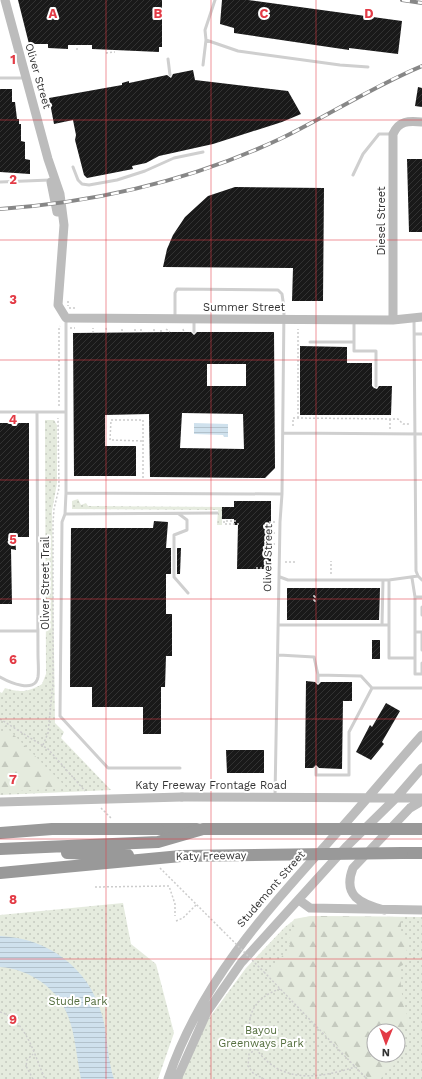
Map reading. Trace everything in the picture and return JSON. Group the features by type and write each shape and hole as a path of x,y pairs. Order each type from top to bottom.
{"highway":[{"path":"0,833 52,829 422,829"},
{"path":"0,848 158,842 202,829"},
{"path":"0,856 66,853 181,856"},
{"name":"Katy Freeway","path":"0,873 181,856 422,853"}],"main road":[{"name":"Oliver Street","path":"5,0 48,160 47,169 53,180 58,214 58,242 61,249 58,305 66,318"},
{"path":"392,134 398,125 404,122 422,122"},
{"name":"Diesel Street","path":"392,134 393,320"},
{"name":"Summer Street","path":"66,318 393,320 418,318"},
{"name":"Studemont Street","path":"177,1079 180,1057 192,1022 216,979 246,937 422,735"},
{"name":"Studemont Street","path":"168,1079 207,1012 241,964 346,847 396,798 422,768"},
{"name":"Katy Freeway Frontage Road","path":"0,802 182,797 422,798"},
{"path":"384,910 364,904 355,898 350,884 351,873 353,868 410,808 422,801"},
{"path":"296,878 298,900 310,908 422,910"}],"lane":[{"path":"203,65 206,40 205,30 215,0"},
{"path":"206,40 238,51 340,65 368,67"},
{"path":"168,59 170,75"},
{"path":"0,78 26,78"},
{"path":"353,175 363,154 379,134 392,134"},
{"path":"72,167 78,180 82,184 89,185 117,180 145,172 174,158 203,152"},
{"path":"0,182 53,180"},
{"name":"Oliver Street","path":"175,319 175,293 177,289 278,290 282,294 284,319 283,433 280,522 278,744 275,760 275,797"},
{"name":"Oliver Street","path":"66,318 66,493 65,514 62,522 60,716 108,768 180,768"},
{"path":"418,318 415,334 416,571 422,580"},
{"path":"194,319 194,332"},
{"path":"354,320 354,351 376,351 376,386"},
{"path":"415,334 422,334"},
{"path":"310,342 354,342"},
{"path":"0,412 65,412"},
{"path":"0,677 14,685 32,685 36,683 38,677 37,412"},
{"path":"283,433 422,434"},
{"path":"66,493 282,494"},
{"path":"175,513 182,515 187,520 187,530 174,535 174,577 188,593"},
{"path":"65,514 217,514"},
{"path":"280,577 288,580 389,580 418,576"},
{"path":"412,578 415,597 415,674 422,674 422,663"},
{"path":"382,625 383,580"},
{"path":"389,580 389,658 415,658"},
{"path":"415,597 422,597"},
{"path":"422,607 422,615"},
{"path":"279,625 389,625"},
{"path":"0,631 38,631"},
{"path":"415,632 422,632 422,650"},
{"path":"279,655 314,657 318,682"},
{"path":"318,675 361,676 372,688 422,688"},
{"path":"316,768 316,775 349,776 349,732 372,688"}],"path":[{"path":"33,51 34,56"},
{"path":"106,54 114,52"},
{"path":"68,301 68,308 75,308"},
{"path":"59,398 58,328 66,318"},
{"path":"93,328 93,333"},
{"path":"106,328 107,333"},
{"path":"166,329 170,332"},
{"path":"298,329 298,418"},
{"path":"294,426 293,418 398,419 403,424 410,424"},
{"path":"390,419 390,434"},
{"path":"143,441 110,440 111,420 143,420 143,441 143,478"},
{"name":"Oliver Street Trail","path":"43,745 48,733 53,683 53,523 54,509 59,488 58,421"},
{"path":"236,521 224,521 224,524 239,524"},
{"path":"285,567 285,562 297,562"},
{"path":"331,562 331,574"},
{"path":"256,568 269,568 269,570"},
{"path":"0,719 43,745 80,785"},
{"path":"95,887 169,886 175,904 174,916"},
{"path":"176,921 183,918 197,905"},
{"path":"221,929 367,1079"},
{"path":"280,989 261,998 253,1007 250,1018 250,1030 256,1049 269,1065 294,1075 321,1075 356,1068"},
{"path":"0,1012 11,1016 16,1020 25,1033 45,1079"},
{"path":"256,1049 249,1054 247,1062 251,1070 264,1079"},
{"path":"33,1054 27,1060 26,1066 33,1079"}],"green space":[{"path":"45,420 54,420 57,425 57,483 52,511 55,723 64,732 61,738 111,790 0,795 0,692 2,693 5,688 15,691 33,689 42,684 46,674"},
{"path":"78,499 81,505 86,503 88,506 222,507 222,525 217,525 218,510 72,509 72,501"},
{"path":"5,726 67,788 0,792 0,737"},
{"name":"Stude Park","path":"123,903 131,944 156,964 174,1033 158,1079 0,1079 0,915"},
{"name":"Bayou Greenways Park","path":"311,916 422,917 422,1079 180,1079 207,1021 246,968 285,927 294,920"},
{"path":"311,916 401,917 401,932 408,938 408,945 403,965 399,967 403,1004 409,1020 406,1025 406,1023 366,1023 366,1063 396,1063 395,1065 386,1068 380,1079 369,1079 267,973 291,946 288,942 294,919"}],"water":[{"path":"194,423 228,424 228,437 224,437 223,435 194,434"},
{"path":"0,936 18,938 50,949 77,970 96,998 102,1015 114,1079 81,1079 74,1037 67,1013 52,991 40,981 26,973 0,967"}],"building":[{"path":"18,0 162,0 162,47 159,47 159,52 92,49 92,45 68,45 68,49 48,48 48,44 29,44"},
{"path":"222,0 248,0 402,21 398,54 349,48 349,50 234,33 234,28 220,24"},
{"path":"193,70 195,80 288,91 301,114 282,122 213,144 159,156 146,163 132,166 133,169 87,178 84,175 75,140 76,135 73,120 54,124 49,98 122,85 122,83 129,81 129,83 167,75 171,78 173,74"},
{"path":"418,87 422,88 422,107 415,106"},
{"path":"0,89 12,89 12,102 15,102 17,119 19,119 19,124 21,124 21,141 25,142 25,159 30,160 30,174 0,172"},
{"path":"407,159 422,159 422,232 409,232"},
{"path":"235,187 324,188 323,301 292,301 293,268 163,267 167,249 173,235 185,217 208,196"},
{"path":"191,332 194,335 197,332 274,332 275,468 265,478 150,477 149,414 105,415 105,446 136,446 136,476 74,476 73,333","holes":["207,364 246,364 246,386 207,386","182,413 243,414 244,449 180,448"]},
{"path":"300,346 347,347 347,363 372,363 372,386 377,389 379,386 392,386 391,415 300,415"},
{"path":"0,423 29,423 29,537 15,537 16,550 11,549 12,604 0,604"},
{"path":"234,501 271,501 271,569 237,569 238,525 234,525 234,519 222,519 222,507 234,507"},
{"path":"154,521 168,522 166,548 171,548 171,574 166,574 166,614 172,614 172,656 166,656 165,687 161,687 161,734 143,734 143,707 92,707 92,687 70,687 71,528 153,528"},
{"path":"177,548 181,548 180,574 177,574"},
{"path":"287,588 380,588 379,620 287,620"},
{"path":"372,640 380,640 380,659 372,659"},
{"path":"306,681 315,682 318,685 321,682 352,682 352,701 343,701 342,769 319,768 316,765 313,768 305,768"},
{"path":"386,703 400,711 382,742 384,744 371,760 356,752 370,725 372,727"},
{"path":"226,750 264,750 264,773 227,773"}],"railway":[{"path":"402,0 422,3"},
{"path":"0,209 37,206 109,195 144,187 214,166 282,138 386,82 422,66"}]}
